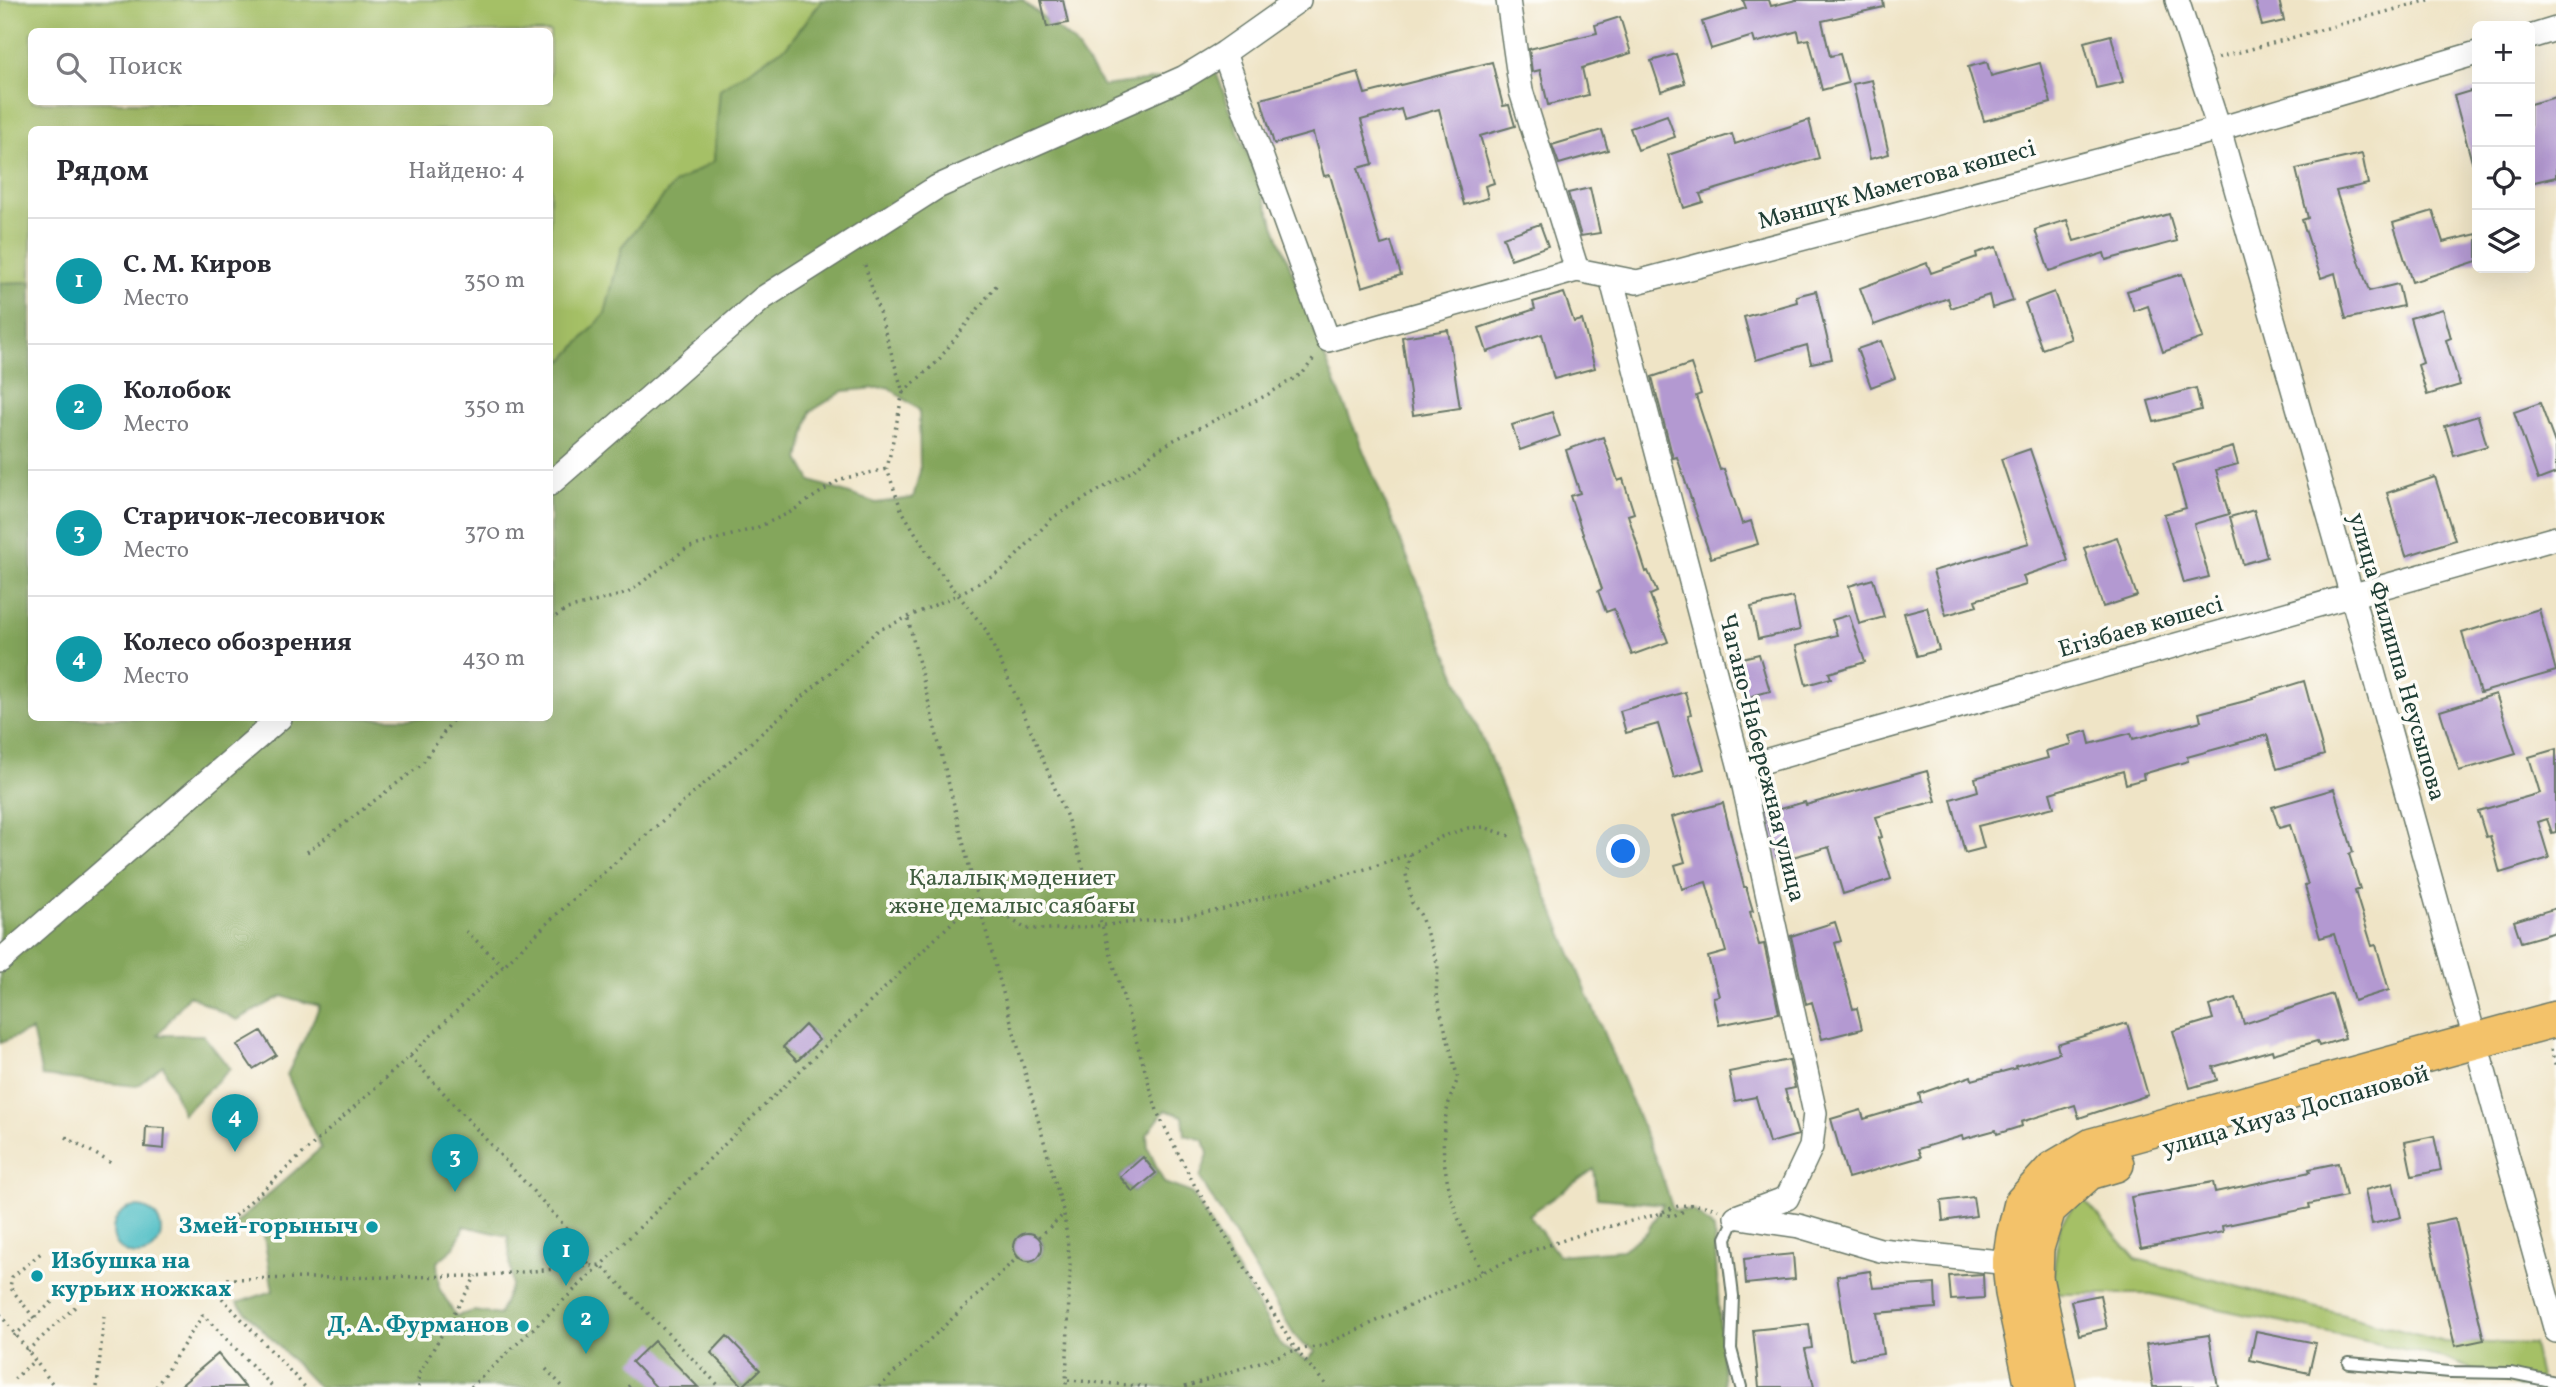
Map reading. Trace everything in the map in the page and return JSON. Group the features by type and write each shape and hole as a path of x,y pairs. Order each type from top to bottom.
{"main road":[{"name":"улица Хиуаз Доспановой","path":"2058,1387 2035,1278 2036,1248 2048,1209 2089,1172 2479,1049 2556,1019"},
{"name":"улица Хиуаз Доспановой","path":"2033,1387 2013,1293 2010,1263 2022,1203 2053,1169 2092,1146 2479,1049 2556,1038"}],"street":[{"path":"553,481 763,298 937,187 1183,78 1224,53 1299,0"},
{"path":"1508,0 1521,91 1577,270"},
{"name":"улица Филиппа Неусыпова","path":"2177,0 2219,129 2352,596 2556,1331"},
{"path":"2535,35 2556,29"},
{"path":"1224,53 1328,340"},
{"name":"Мәншүк Мәметова көшесі","path":"1328,340 1577,270 1637,282 2219,129 2472,54"},
{"name":"Чагано-Набережная улица","path":"1611,277 1740,768 1815,1113 1811,1147 1787,1198 1737,1217"},
{"name":"Егізбаев көшесі","path":"1740,768 2556,538"},
{"path":"0,961 277,721"},
{"path":"1737,1217 1799,1226 1880,1250 2010,1263"}],"lane":[{"path":"1737,1217 1726,1238 1733,1296 1731,1349 1741,1387"},
{"path":"2349,1363 2450,1372 2511,1373 2556,1382"}],"path":[{"path":"2196,64 2429,0"},
{"path":"865,265 903,392 887,469 901,509 934,564 986,629 1024,714 1066,815 1158,1114 1195,1186 1296,1350 1328,1387"},
{"path":"903,392 937,362 998,283"},
{"path":"219,1230 410,1056 557,914 877,631 1004,569 1052,517 1134,470 1156,451 1267,395 1303,373 1328,340"},
{"path":"553,618 567,609 628,593 687,548 756,528 778,518 841,479 887,469"},
{"path":"908,618 976,898 1064,1214 1070,1263 1066,1387"},
{"path":"307,852 421,765 452,721"},
{"path":"976,898 1026,929 1064,929 1178,918 1369,868 1468,828 1484,827 1513,838"},
{"path":"1410,853 1406,874 1412,903 1420,914 1438,965 1436,994 1458,1079 1449,1098 1442,1134 1449,1191 1463,1235 1483,1273"},
{"path":"471,1387 601,1265 976,898"},
{"path":"466,931 503,966"},
{"path":"410,1056 582,1245 589,1266"},
{"path":"66,1137 114,1164"},
{"path":"1185,1387 1296,1350 1322,1346 1525,1253 1559,1241 1659,1214 1672,1207 1702,1204 1737,1217"},
{"path":"1659,1214 1673,1216 1684,1211 1685,1206"},
{"path":"1039,1237 1064,1214"},
{"path":"34,1318 10,1287 10,1283 12,1277 41,1253"},
{"path":"879,1387 1018,1257"},
{"path":"227,1279 476,1276 601,1265"},
{"path":"601,1265 720,1387"},
{"path":"419,1387 418,1376 476,1276"},
{"path":"15,1336 61,1294"},
{"path":"222,1298 305,1387"},
{"path":"27,1351 77,1305"},
{"path":"0,1314 55,1387"},
{"path":"156,1387 203,1315 273,1387"},
{"path":"97,1387 104,1316"},
{"path":"14,1380 34,1361"},
{"path":"546,1369 563,1387"},
{"path":"1068,1380 1150,1387"},
{"path":"628,1387 632,1382"}],"green space":[{"path":"0,0 822,0 787,46 720,89 714,161 674,184 622,246 605,314 563,361 553,349 553,126 28,126 28,282 0,283"},
{"name":"Қалалық мәдениет және демалыс саябағы","path":"823,0 1022,0 1073,42 1103,86 1216,72 1321,348 1660,1170 1673,1210 1694,1211 1714,1229 1724,1387 318,1387 237,1303 273,1291 262,1225 226,1232 321,1148 287,1075 320,1006 282,996 237,1020 189,995 158,1035 203,1035 230,1069 183,1114 163,1065 137,1086 42,1076 32,1030 0,1043 0,283 28,282 28,721 553,721 553,349 563,361 605,314 622,246 674,184 714,161 720,89 787,46","holes":["888,387 919,410 920,471 913,498 876,503 811,481 799,459 810,412 844,391","805,1025 819,1040 797,1060 783,1046","1165,1110 1183,1116 1185,1135 1204,1140 1208,1154 1200,1178 1294,1335 1303,1345 1316,1351 1307,1360 1282,1347 1192,1193 1164,1183 1148,1148 1147,1135","1143,1157 1156,1173 1133,1192 1120,1177","1594,1169 1597,1198 1663,1204 1647,1232 1622,1250 1558,1255 1529,1215","464,1226 508,1236 512,1284 499,1315 474,1311 456,1316 439,1288 437,1262 454,1248","1031,1233 1042,1242 1043,1251 1035,1261 1021,1259 1016,1254 1015,1241 1020,1236","727,1337 743,1386 711,1353"]},
{"path":"2081,1196 2136,1259 2444,1342 2533,1344 2542,1387 2520,1387 2443,1358 2151,1294 2059,1294 2053,1275 2060,1225"}],"water":[{"path":"137,1207 146,1208 154,1214 160,1222 160,1240 154,1248 146,1254 137,1255 128,1254 120,1248 114,1240 113,1231 114,1222 120,1214 128,1208"}],"building":[{"path":"1041,0 1063,0 1068,23 1047,27"},
{"path":"1743,0 1769,0 1771,6 1796,0 1883,0 1884,7 1822,21 1830,56 1840,54 1848,83 1822,90 1809,39 1800,41 1798,31 1755,43 1753,36 1711,49 1702,22 1746,8"},
{"path":"2255,0 2279,0 2284,21 2262,26"},
{"path":"1620,17 1631,53 1582,68 1588,95 1548,105 1540,70 1532,72 1529,49 1597,33 1595,25"},
{"path":"2111,35 2123,82 2096,88 2084,42"},
{"path":"1676,54 1685,83 1661,91 1651,61"},
{"path":"1492,62 1503,106 1509,105 1515,126 1480,136 1494,183 1485,186 1488,198 1464,205 1439,109 1404,119 1401,109 1361,120 1373,164 1358,168 1381,245 1391,242 1401,275 1362,287 1330,175 1324,176 1313,133 1274,144 1261,99 1358,72 1365,94"},
{"path":"1987,62 1991,76 2040,63 2051,103 1984,121 1968,67"},
{"path":"1872,80 1889,154 1870,159 1853,84"},
{"path":"2472,91 2472,162 2454,96"},
{"path":"2556,97 2556,177 2535,182 2535,147 2535,103"},
{"path":"1667,115 1675,137 1638,150 1630,128"},
{"path":"1809,120 1819,158 1700,194 1703,202 1684,208 1668,155 1732,134 1735,144"},
{"path":"1602,130 1608,150 1559,164 1552,145"},
{"path":"2362,154 2368,184 2336,191 2369,291 2398,284 2403,306 2346,319 2335,273 2321,278 2302,220 2308,218 2296,169"},
{"path":"1590,188 1600,233 1581,236 1568,193"},
{"path":"2433,211 2443,242 2472,235 2472,263 2412,282 2393,223"},
{"path":"2169,214 2177,241 2106,260 2104,253 2049,271 2035,230 2067,220 2074,241"},
{"path":"1540,224 1548,246 1511,259 1503,237"},
{"path":"1996,247 2013,301 1992,308 1989,295 1951,308 1948,298 1874,325 1860,288 1927,263 1931,273 1977,257 1976,253"},
{"path":"2182,274 2203,338 2163,352 2148,306 2134,311 2127,291"},
{"path":"1816,291 1832,359 1811,363 1807,345 1756,360 1744,317 1797,302 1796,296"},
{"path":"2054,292 2071,339 2042,349 2025,303"},
{"path":"1564,293 1574,322 1582,320 1595,368 1554,379 1542,334 1487,352 1479,328 1535,309 1533,302"},
{"path":"2443,309 2451,338 2446,340 2460,385 2427,395 2418,365 2423,363 2410,318"},
{"path":"1448,330 1460,408 1413,415 1402,337"},
{"path":"1881,341 1895,378 1871,387 1857,349"},
{"path":"1691,364 1701,394 1696,396 1720,470 1724,469 1742,524 1751,521 1758,544 1711,558 1677,457 1673,458 1652,377"},
{"path":"2196,388 2201,410 2154,422 2148,401"},
{"path":"2540,403 2556,446 2556,473 2538,480 2514,412"},
{"path":"1552,412 1560,436 1520,450 1512,425"},
{"path":"2478,416 2487,446 2454,456 2445,426"},
{"path":"1603,437 1618,481 1623,479 1634,513 1628,515 1646,572 1648,571 1657,592 1650,595 1668,642 1632,655 1614,609 1606,612 1598,591 1602,589 1570,496 1580,493 1566,450"},
{"path":"2233,447 2238,464 2216,470 2229,514 2194,524 2209,577 2184,583 2164,514 2186,508 2173,464"},
{"path":"2030,449 2068,561 2023,576 2026,585 1975,600 1977,606 1946,615 1933,571 2029,543 2001,459"},
{"path":"2435,477 2455,540 2406,556 2387,493"},
{"path":"2254,510 2267,557 2243,564 2230,517"},
{"path":"2117,537 2137,596 2103,607 2084,548"},
{"path":"1873,579 1884,617 1859,624 1849,586"},
{"path":"1793,597 1800,630 1758,639 1751,607"},
{"path":"1927,607 1939,650 1917,656 1904,613"},
{"path":"2539,609 2556,671 2480,693 2462,633"},
{"path":"1849,615 1865,662 1829,673 1831,678 1806,685 1796,646 1837,635 1832,620"},
{"path":"1759,654 1770,691 1745,698 1734,660"},
{"path":"2304,681 2324,755 2277,769 2267,735 2187,757 2188,761 2143,774 2144,779 2126,784 2123,771 2050,793 2054,807 1978,826 1984,848 1965,853 1951,799 1978,791 1975,778 2048,758 2046,751 2072,744 2069,736 2087,731 2090,744 2131,733 2133,739 2201,721 2199,713 2253,699 2252,697"},
{"path":"1685,692 1691,714 1688,715 1704,769 1674,778 1658,724 1626,733 1620,711"},
{"path":"2496,694 2516,754 2459,771 2440,711"},
{"path":"2556,749 2556,832 2552,833 2547,819 2538,822 2549,858 2500,873 2490,836 2486,837 2478,811 2540,793 2529,757"},
{"path":"1927,771 1936,801 1876,817 1882,837 1878,838 1891,879 1843,894 1829,847 1778,861 1765,813 1805,802 1806,805"},
{"path":"2334,789 2353,852 2349,854 2360,889 2355,891 2372,946 2376,945 2389,990 2354,1001 2334,934 2320,938 2290,825 2279,828 2272,807"},
{"path":"1723,803 1744,887 1753,911 1750,912 1759,945 1764,944 1779,1013 1719,1025 1713,997 1719,996 1708,957 1726,952 1706,882 1682,889 1675,865 1685,862 1672,817"},
{"path":"2556,908 2556,932 2521,942 2514,921"},
{"path":"1835,922 1841,941 1835,943 1853,1009 1857,1008 1862,1029 1822,1039 1812,1002 1806,1004 1791,936"},
{"path":"2332,994 2345,1038 2319,1046 2317,1041 2273,1054 2272,1050 2213,1067 2217,1080 2190,1088 2173,1031 2213,1019 2209,1006 2236,998 2244,1024"},
{"path":"2127,1023 2148,1095 2079,1118 2075,1105 2021,1122 2022,1126 1997,1134 1996,1130 1963,1139 1962,1136 1918,1149 1921,1157 1848,1178 1831,1119 1861,1110 1864,1119 1921,1102 1919,1094 1971,1076 1972,1080 2016,1068 2015,1066 2059,1053 2057,1044"},
{"path":"805,1025 819,1040 797,1061 783,1047"},
{"path":"261,1031 276,1055 253,1069 237,1045"},
{"path":"1789,1060 1795,1088 1785,1090 1798,1135 1769,1143 1756,1097 1735,1101 1729,1072"},
{"path":"146,1127 165,1128 164,1149 145,1147"},
{"path":"2434,1136 2441,1170 2412,1176 2405,1142"},
{"path":"1143,1157 1156,1173 1133,1192 1120,1177"},
{"path":"2338,1163 2346,1196 2309,1204 2310,1208 2222,1226 2223,1232 2141,1248 2131,1197 2213,1182 2215,1192 2310,1172 2309,1169"},
{"path":"2393,1183 2401,1217 2372,1224 2365,1190"},
{"path":"1973,1197 1976,1216 1943,1221 1941,1201"},
{"path":"2455,1218 2484,1340 2455,1346 2426,1224"},
{"path":"1028,1233 1038,1237 1042,1247 1038,1257 1028,1261 1018,1257 1014,1247 1018,1237"},
{"path":"1793,1254 1795,1279 1746,1284 1744,1259"},
{"path":"1870,1271 1873,1288 1935,1284 1936,1308 1877,1313 1883,1354 1850,1359 1837,1276"},
{"path":"1983,1274 1984,1298 1951,1300 1949,1276"},
{"path":"2100,1295 2107,1328 2079,1335 2071,1301"},
{"path":"1809,1324 1812,1348 1805,1349 1814,1387 1759,1387 1753,1330"},
{"path":"2256,1331 2316,1343 2309,1373 2250,1360"},
{"path":"2209,1335 2218,1387 2153,1387 2146,1344"},
{"path":"727,1336 760,1370 743,1386 711,1353"},
{"path":"654,1341 698,1387 656,1387 632,1362"},
{"path":"218,1354 245,1387 179,1387"}],"place":[{"name":"Колесо обозрения","path":"235,1152"},
{"name":"Старичок-лесовичок","path":"455,1192"},
{"name":"Змей-горыныч","path":"372,1227"},
{"name":"Избушка на курьих ножках","path":"37,1276"},
{"name":"С. М. Киров","path":"566,1286"},
{"name":"Д. А. Фурманов","path":"523,1326"},
{"name":"Колобок","path":"586,1354"}]}
